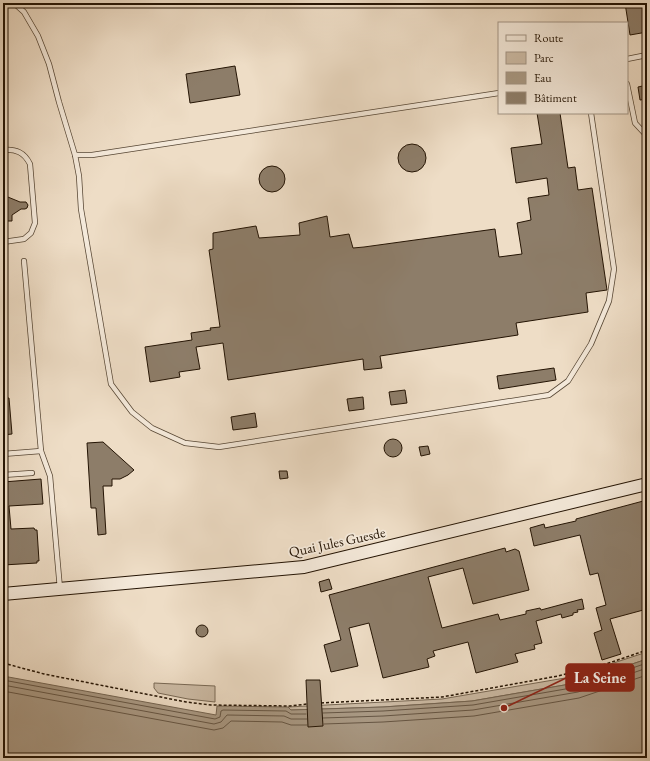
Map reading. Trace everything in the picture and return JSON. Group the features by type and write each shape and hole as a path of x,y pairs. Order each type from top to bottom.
{"main road":[{"name":"Quai Jules Guesde","path":"3,594 304,567 647,484"}],"lane":[{"path":"14,3 24,12 38,36 49,64 76,155 81,209 111,384 132,412 152,428 186,443 219,447 549,395 568,381 591,344 609,301 614,269 591,114"},
{"path":"628,59 647,55"},
{"path":"628,89 635,123 647,136"},
{"path":"76,155 92,156 498,93"},
{"path":"3,150 16,150 27,158 30,164 35,223 31,233 24,240 3,242"},
{"path":"24,261 41,451 50,476 60,589"},
{"path":"3,454 41,451"},
{"path":"3,475 32,473"}],"path":[{"path":"321,703 442,697 558,676 606,664 647,650"},
{"path":"3,663 44,674 186,702 211,705 290,706 307,704"}],"green space":[{"path":"647,652 647,659 576,683 472,701 383,707 291,710 288,707 442,699 571,677"},
{"path":"154,683 215,686 215,702 188,699 158,693 154,688"}],"water":[{"path":"647,659 647,758 3,758 3,676 216,715 217,706 288,707 291,710 383,707 472,701 576,683"}],"building":[{"path":"625,3 647,3 647,32 630,35"},
{"path":"235,66 240,95 190,103 186,74"},
{"path":"647,85 647,99 640,100 638,87"},
{"path":"537,114 560,114 568,168 575,167 578,190 592,188 607,290 586,293 588,312 516,323 518,335 380,356 382,368 364,370 363,359 228,380 223,343 196,347 200,369 179,372 180,377 150,382 145,347 192,340 191,333 220,327 209,250 213,249 213,233 256,226 259,238 300,235 299,223 327,216 330,237 349,234 353,248 495,229 499,257 522,254 517,223 531,220 528,198 549,195 547,178 516,183 511,148 542,144"},
{"path":"412,144 422,148 426,158 422,168 412,172 402,168 398,158 402,148"},
{"path":"272,166 282,169 285,179 282,189 272,192 262,189 259,179 262,169"},
{"path":"3,195 20,202 26,202 28,205 27,208 21,209 12,215 12,221 3,221"},
{"path":"554,368 556,380 499,389 497,376"},
{"path":"405,390 407,403 391,405 389,392"},
{"path":"363,397 364,409 349,411 347,399"},
{"path":"3,398 9,398 12,434 3,435"},
{"path":"255,413 257,427 233,430 231,417"},
{"path":"393,439 399,442 402,448 399,454 393,457 387,454 384,448 387,442"},
{"path":"103,442 134,470 120,479 112,479 112,486 103,486 106,534 98,535 96,508 91,508 87,443"},
{"path":"428,446 430,454 421,456 419,447"},
{"path":"279,471 287,471 288,478 280,479"},
{"path":"41,479 43,504 9,506 11,529 34,528 37,530 39,561 37,561 37,563 3,565 3,482"},
{"path":"647,500 647,609 610,619 621,654 602,660 594,633 602,630 596,608 606,605 598,573 590,575 580,535 534,546 530,528 544,524 545,528 576,521 576,519"},
{"path":"505,548 506,552 515,549 519,551 529,590 473,604 463,568 428,577 442,628 498,614 500,620 526,614 526,611 540,608 541,610 582,599 584,609 577,610 578,612 573,613 573,615 562,618 561,614 536,621 542,643 534,645 535,649 515,654 518,662 476,673 468,642 433,651 435,656 427,659 429,667 383,678 369,623 349,628 358,666 331,672 324,645 341,640 329,595"},
{"path":"329,579 332,589 321,592 319,582"},
{"path":"200,625 204,625 208,631 204,637 200,637 196,633 196,629"},
{"path":"306,680 320,680 323,726 308,727"}],"place":[{"name":"La Seine","path":"504,708"}]}
